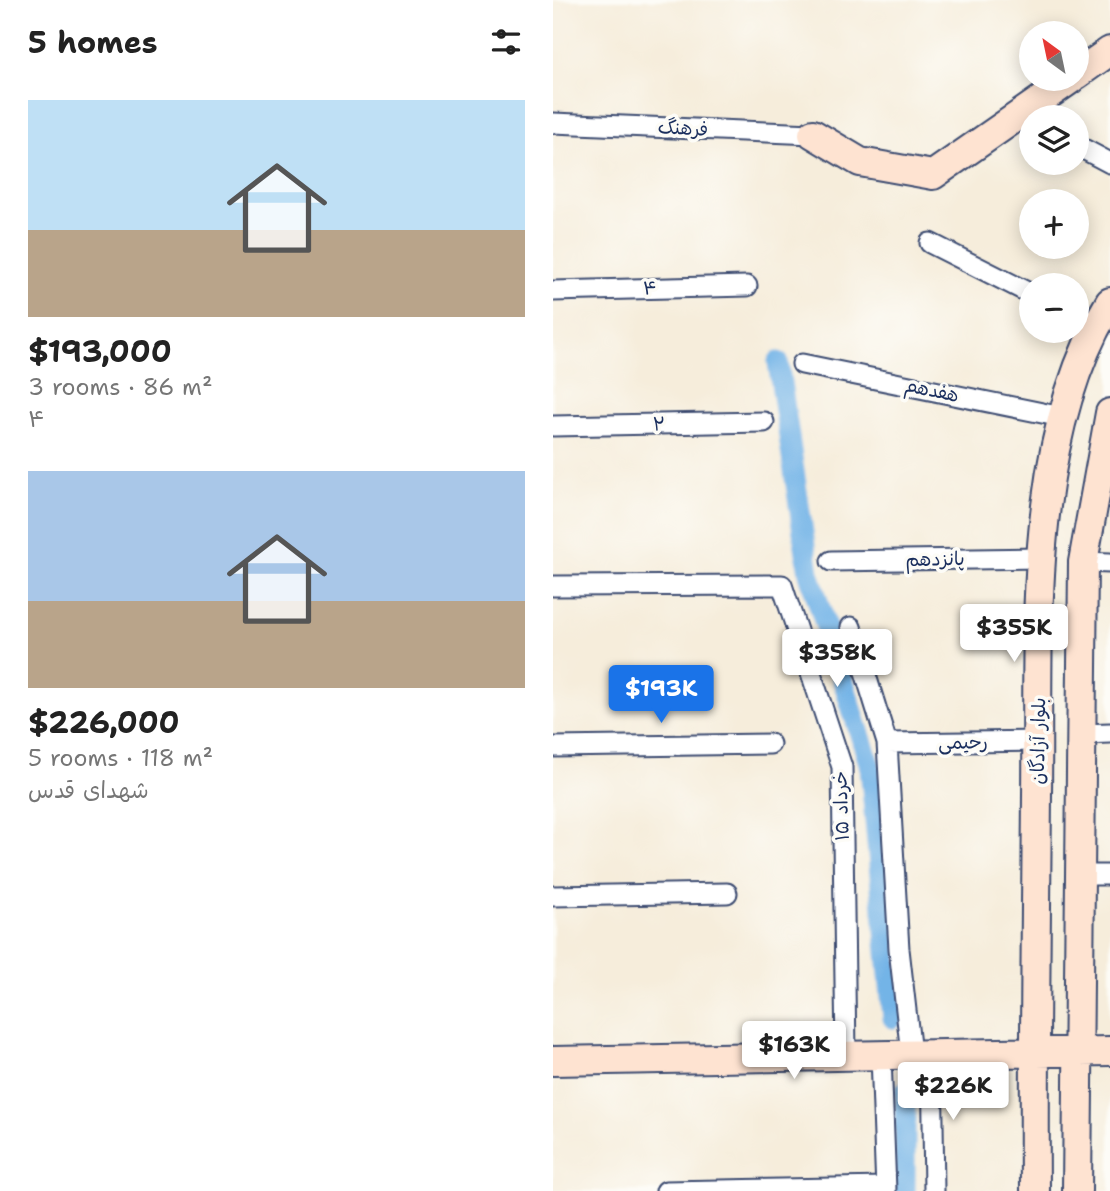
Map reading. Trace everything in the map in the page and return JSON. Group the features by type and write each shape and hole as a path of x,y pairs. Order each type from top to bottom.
{"main road":[{"path":"1089,66 1110,51"},
{"path":"813,134 860,162 933,175 1053,91"},
{"name":"بلوار آزادگان","path":"1089,319 1110,302"},
{"name":"بلوار آزادگان","path":"1035,1191 1040,558 1062,417 1080,343"},
{"path":"1077,1191 1082,734 1110,415"},
{"path":"553,1061 1110,1051"}],"street":[{"name":"فرهنگ","path":"553,123 813,134"},
{"path":"1089,152 1110,163"},
{"path":"930,243 1019,288"},
{"name":"۴","path":"553,291 747,286"},
{"name":"هفدهم","path":"802,364 1062,417"},
{"name":"۲","path":"553,426 764,422"},
{"name":"پانزدهم","path":"831,561 1040,558"},
{"name":"۱۵ خرداد","path":"553,586 782,585 842,767 846,1055"},
{"path":"851,627 887,743 899,949 922,1054 934,1191"},
{"path":"1082,734 1110,733"},
{"name":"رحیمی","path":"887,743 1038,741"},
{"path":"553,747 770,744"},
{"path":"1080,875 1110,875"},
{"path":"553,896 727,893"},
{"path":"666,1191 886,1189 881,1055"}],"waterway":[{"path":"778,362 809,573 870,766 893,1018"},
{"path":"905,1092 905,1191"}]}
